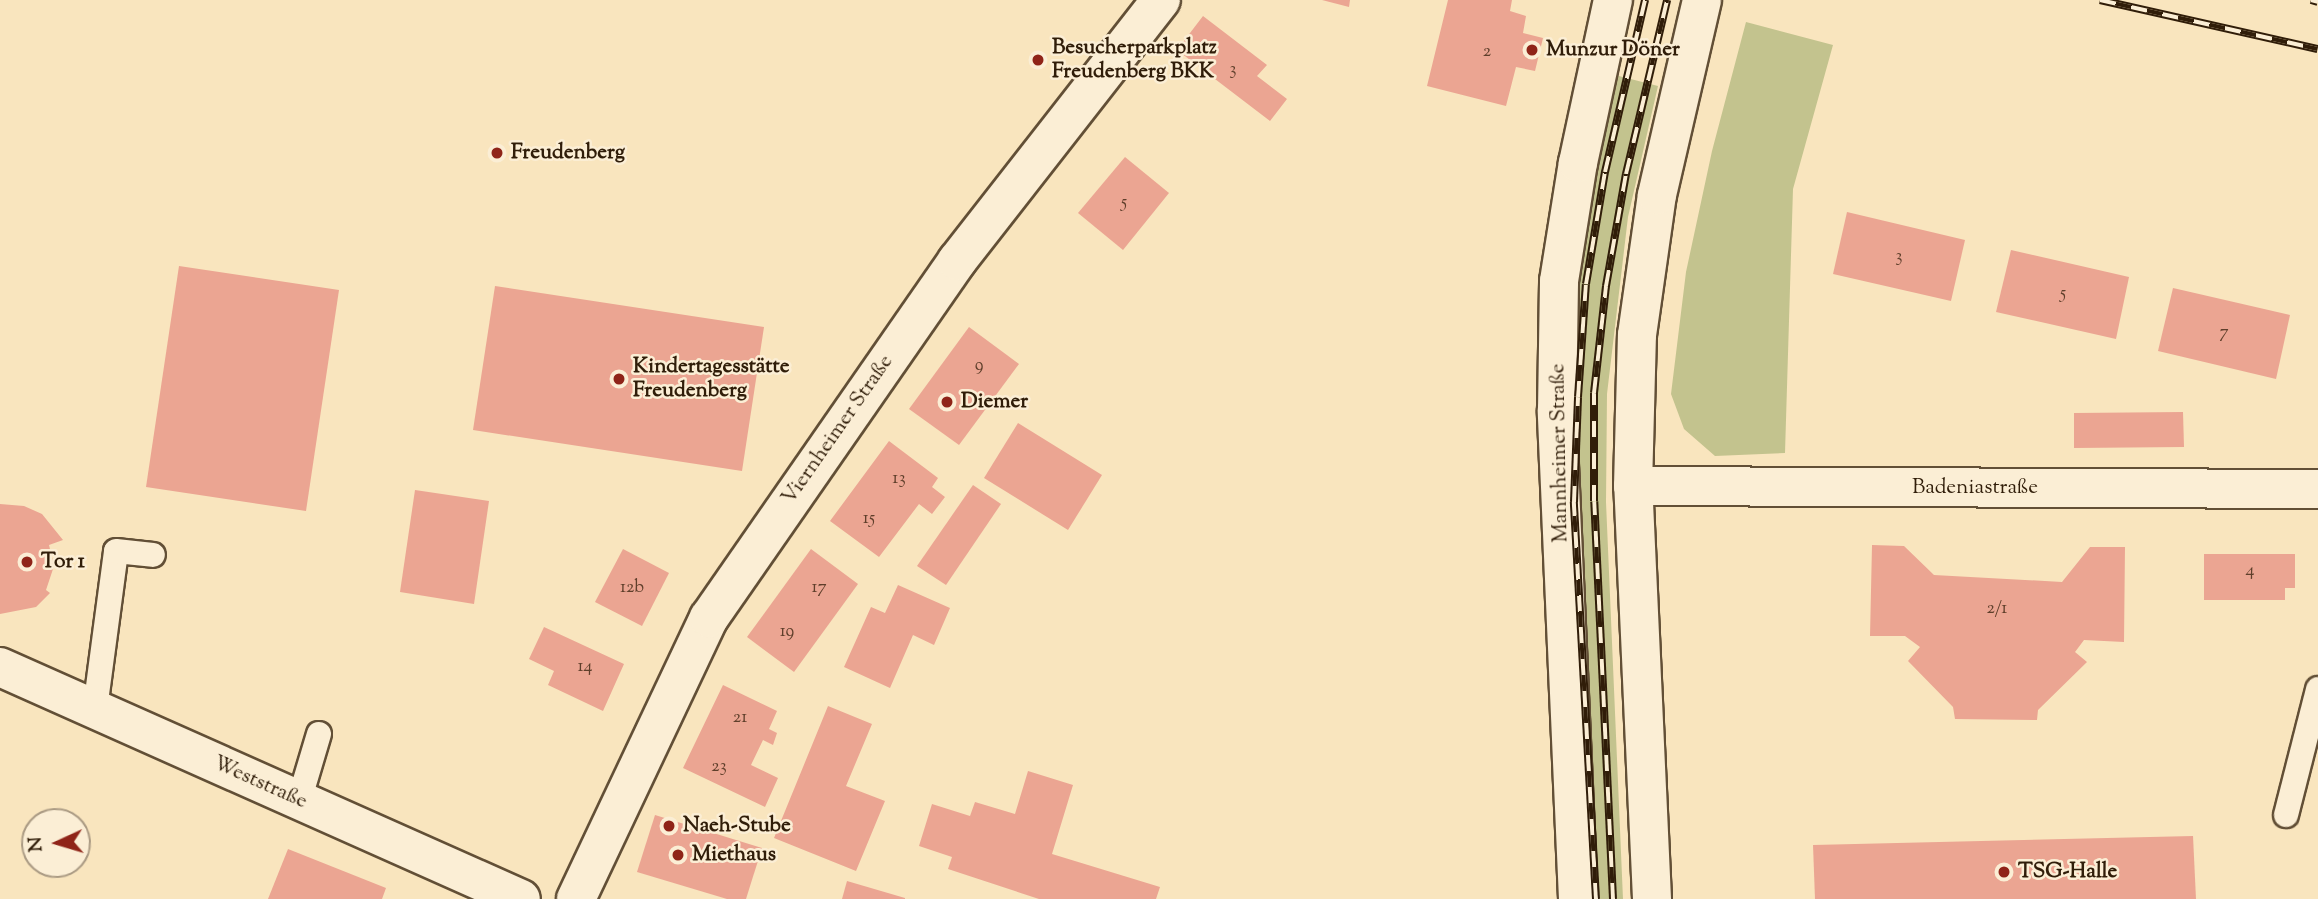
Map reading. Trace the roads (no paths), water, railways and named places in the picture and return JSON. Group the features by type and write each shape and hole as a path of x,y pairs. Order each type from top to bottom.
{"street":[{"name":"Viernheimer Straße","path":"576,899 709,618 957,261 1161,0"},
{"name":"Mannheimer Straße","path":"1578,899 1557,424 1559,281 1578,163 1611,6"},
{"path":"1652,899 1633,486 1637,335 1657,195 1698,17"},
{"name":"Badeniastraße","path":"1633,486 2318,489"},
{"name":"Weststraße","path":"0,667 521,899"}],"lane":[{"path":"95,709 116,551 153,555"},
{"path":"2286,815 2318,689"},
{"path":"299,800 319,734"}],"railway":[{"path":"1596,899 1574,502 1578,397 1586,284 1605,172 1645,0"},
{"path":"1613,899 1594,501 1594,393 1606,286 1626,174 1667,0"},
{"path":"2100,0 2318,49"},
{"path":"2311,0 2318,2"}],"place":[{"name":"Munzur Döner","path":"1532,50"},
{"name":"Besucherparkplatz Freudenberg BKK","path":"1038,60"},
{"name":"Freudenberg","path":"497,153"},
{"name":"Kindertagesstätte Freudenberg","path":"619,379"},
{"name":"Diemer","path":"947,402"},
{"name":"Tor 1","path":"27,562"},
{"name":"Naeh-Stube","path":"669,826"},
{"name":"Miethaus","path":"678,855"},
{"name":"TSG-Halle","path":"2004,872"}]}
